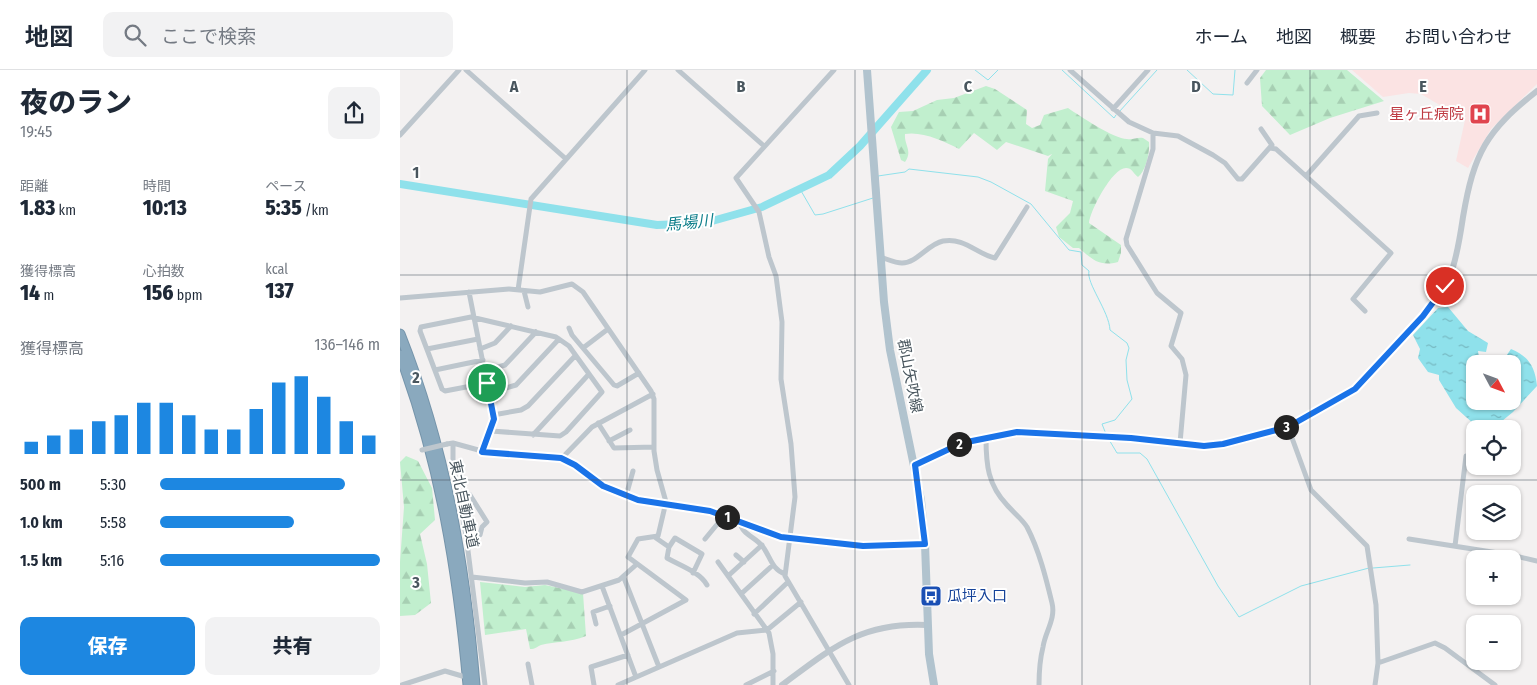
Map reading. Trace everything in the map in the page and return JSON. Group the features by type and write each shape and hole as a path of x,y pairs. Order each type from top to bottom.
{"highway":[{"name":"東北自動車道","path":"400,334 432,424 450,498 463,571 475,685"},
{"name":"東北自動車道","path":"400,355 424,426 445,509 460,607 468,685"}],"main road":[{"name":"郡山矢吹線","path":"867,70 880,256 890,350 915,465 925,544 928,654 934,685"}],"street":[{"path":"400,135 459,70"},
{"path":"466,70 566,159"},
{"path":"528,307 521,291 529,205 566,159 645,70"},
{"path":"678,70 764,146"},
{"path":"834,70 736,178 758,212 769,257 776,276 782,322 781,379 794,484 793,513 788,538 785,574 849,685"},
{"path":"1070,70 1129,122 1153,133 1178,136 1213,154 1225,163 1240,180 1270,148 1271,141 1261,129"},
{"path":"1113,108 1148,70"},
{"path":"1247,83 1257,70"},
{"path":"915,465 956,445 1017,432 1036,431 1218,445 1288,427 1351,392 1438,298 1449,277 1459,239 1469,183 1478,155 1502,120 1537,91"},
{"path":"1306,176 1360,116 1377,113"},
{"path":"1153,133 1153,150 1126,239 1154,288 1181,313 1181,319 1171,346 1182,359 1186,375 1180,443"},
{"path":"1270,148 1276,149 1391,253 1353,299 1365,311"},
{"path":"880,256 895,262 907,262 926,249 948,241 968,244 995,258 1027,207"},
{"path":"400,298 469,292 540,292 572,284 583,292 652,394 654,447 657,470 666,505 656,538"},
{"path":"469,292 494,419 482,452"},
{"path":"487,383 445,391 442,389 420,331 422,327 474,318 559,339 569,346 600,388 602,394 566,432 555,437 491,431"},
{"path":"480,350 495,343 511,326"},
{"path":"569,328 572,335 614,385 617,386 639,373"},
{"path":"583,348 608,329"},
{"path":"485,370 505,365 536,332"},
{"path":"427,349 478,339"},
{"path":"489,393 516,385 559,339"},
{"path":"493,415 521,410 528,406 575,356"},
{"path":"435,370 483,360"},
{"path":"594,380 604,372"},
{"path":"532,435 589,374"},
{"path":"561,458 582,434 598,423 652,394"},
{"path":"598,423 608,442 616,449 654,447"},
{"path":"1288,427 1311,490 1366,546 1374,585 1378,663 1375,685"},
{"path":"608,442 630,430"},
{"path":"986,438 987,473 990,482 995,492 1024,522 1029,531 1037,550 1053,604 1053,618 1042,647 1039,685"},
{"path":"422,450 450,443 482,452 561,458 575,465 603,486 626,496 666,505 690,507 724,516 788,538 863,546 925,544"},
{"path":"450,443 467,540 485,685"},
{"path":"1455,546 1466,456"},
{"path":"626,496 633,471"},
{"path":"467,540 480,535 482,527 487,522 470,495"},
{"path":"706,539 724,516"},
{"path":"740,522 742,530 762,545 773,565 785,574"},
{"path":"745,542 750,536"},
{"path":"621,635 686,600 628,557 638,539 656,538 669,547"},
{"path":"693,573 702,554 675,538 669,547 666,558 704,580 707,585"},
{"path":"1409,539 1537,561"},
{"path":"728,576 762,545"},
{"path":"736,555 744,562"},
{"path":"718,562 754,614 768,630 773,654 774,685"},
{"path":"472,577 525,583 547,582 582,592 624,578 637,564"},
{"path":"741,594 773,565"},
{"path":"624,578 659,667"},
{"path":"754,614 788,582"},
{"path":"602,586 636,677"},
{"path":"618,685 630,683 636,677 741,632 768,630 801,602"},
{"path":"596,624 592,612 610,606"},
{"path":"782,685 828,651 859,635 889,626 928,625"},
{"path":"1378,663 1435,643 1445,648 1495,685"},
{"path":"594,685 591,666 628,655"},
{"path":"528,664 532,685"},
{"path":"402,685 445,671 462,676"},
{"path":"746,685 774,671"}],"shaded area":[{"name":"星ヶ丘病院","path":"1352,70 1537,70 1537,84 1491,129 1468,168 1456,161 1465,120 1421,94 1409,93 1383,97"}],"green space":[{"path":"1266,70 1347,70 1384,101 1330,118 1290,135 1262,106 1260,78"},
{"path":"986,86 995,89 1027,110 1026,124 1032,128 1040,125 1044,115 1068,108 1121,138 1143,138 1149,142 1147,161 1141,174 1138,177 1126,168 1114,175 1097,200 1090,217 1089,223 1121,245 1118,262 1101,263 1096,261 1079,248 1073,248 1059,237 1056,227 1070,213 1073,201 1045,191 1048,159 1052,154 1048,156 1006,142 997,150 974,133 959,149 933,137 912,133 905,134 908,155 905,162 901,160 891,127 899,112 913,111 937,100 954,98"},
{"path":"406,456 418,461 432,488 435,520 420,534 427,564 431,603 415,615 400,616 400,562 404,507 400,462"},
{"path":"480,582 525,587 545,585 583,593 586,636 530,649 526,629 485,635"}],"water":[{"path":"1448,307 1468,331 1488,343 1486,352 1478,351 1479,355 1466,355 1466,410 1515,410 1503,420 1469,420 1456,408 1439,380 1439,375 1428,372 1418,358 1420,349 1413,335 1438,308"},
{"path":"1511,349 1522,355 1530,363 1537,386 1521,403 1521,355 1507,355"}],"waterway":[{"name":"馬場川","path":"400,184 657,225 705,223 762,207 829,175 860,146 927,70"},
{"path":"975,70 988,80 998,70"},
{"path":"1062,70 1114,118 1116,115"},
{"path":"1119,112 1157,70"},
{"path":"1187,70 1213,94 1233,95 1235,70"},
{"path":"879,196 878,176 905,172 909,169 978,177 1031,204 1069,250 1081,252 1082,265 1089,271 1091,283 1106,314 1110,330 1127,343 1129,348 1126,360 1127,380 1132,399 1115,420 1102,424 1106,434"},
{"path":"800,189 815,215 873,198"},
{"path":"1108,438 1117,453 1140,453 1147,459 1218,586 1239,617 1301,586 1369,568"},
{"path":"1373,568 1410,565"}],"place":[{"name":"星ヶ丘病院","path":"1480,114"},
{"name":"瓜坪入口","path":"931,596"}],"route":[{"path":"487,383 494,419 482,452 561,458 575,465 597,483 614,492 638,500 710,511 781,537 853,546 876,547 925,544 921,500 915,465 962,443 1017,432 1052,432 1204,446 1254,437 1288,427 1355,389 1423,316 1445,286"}]}
